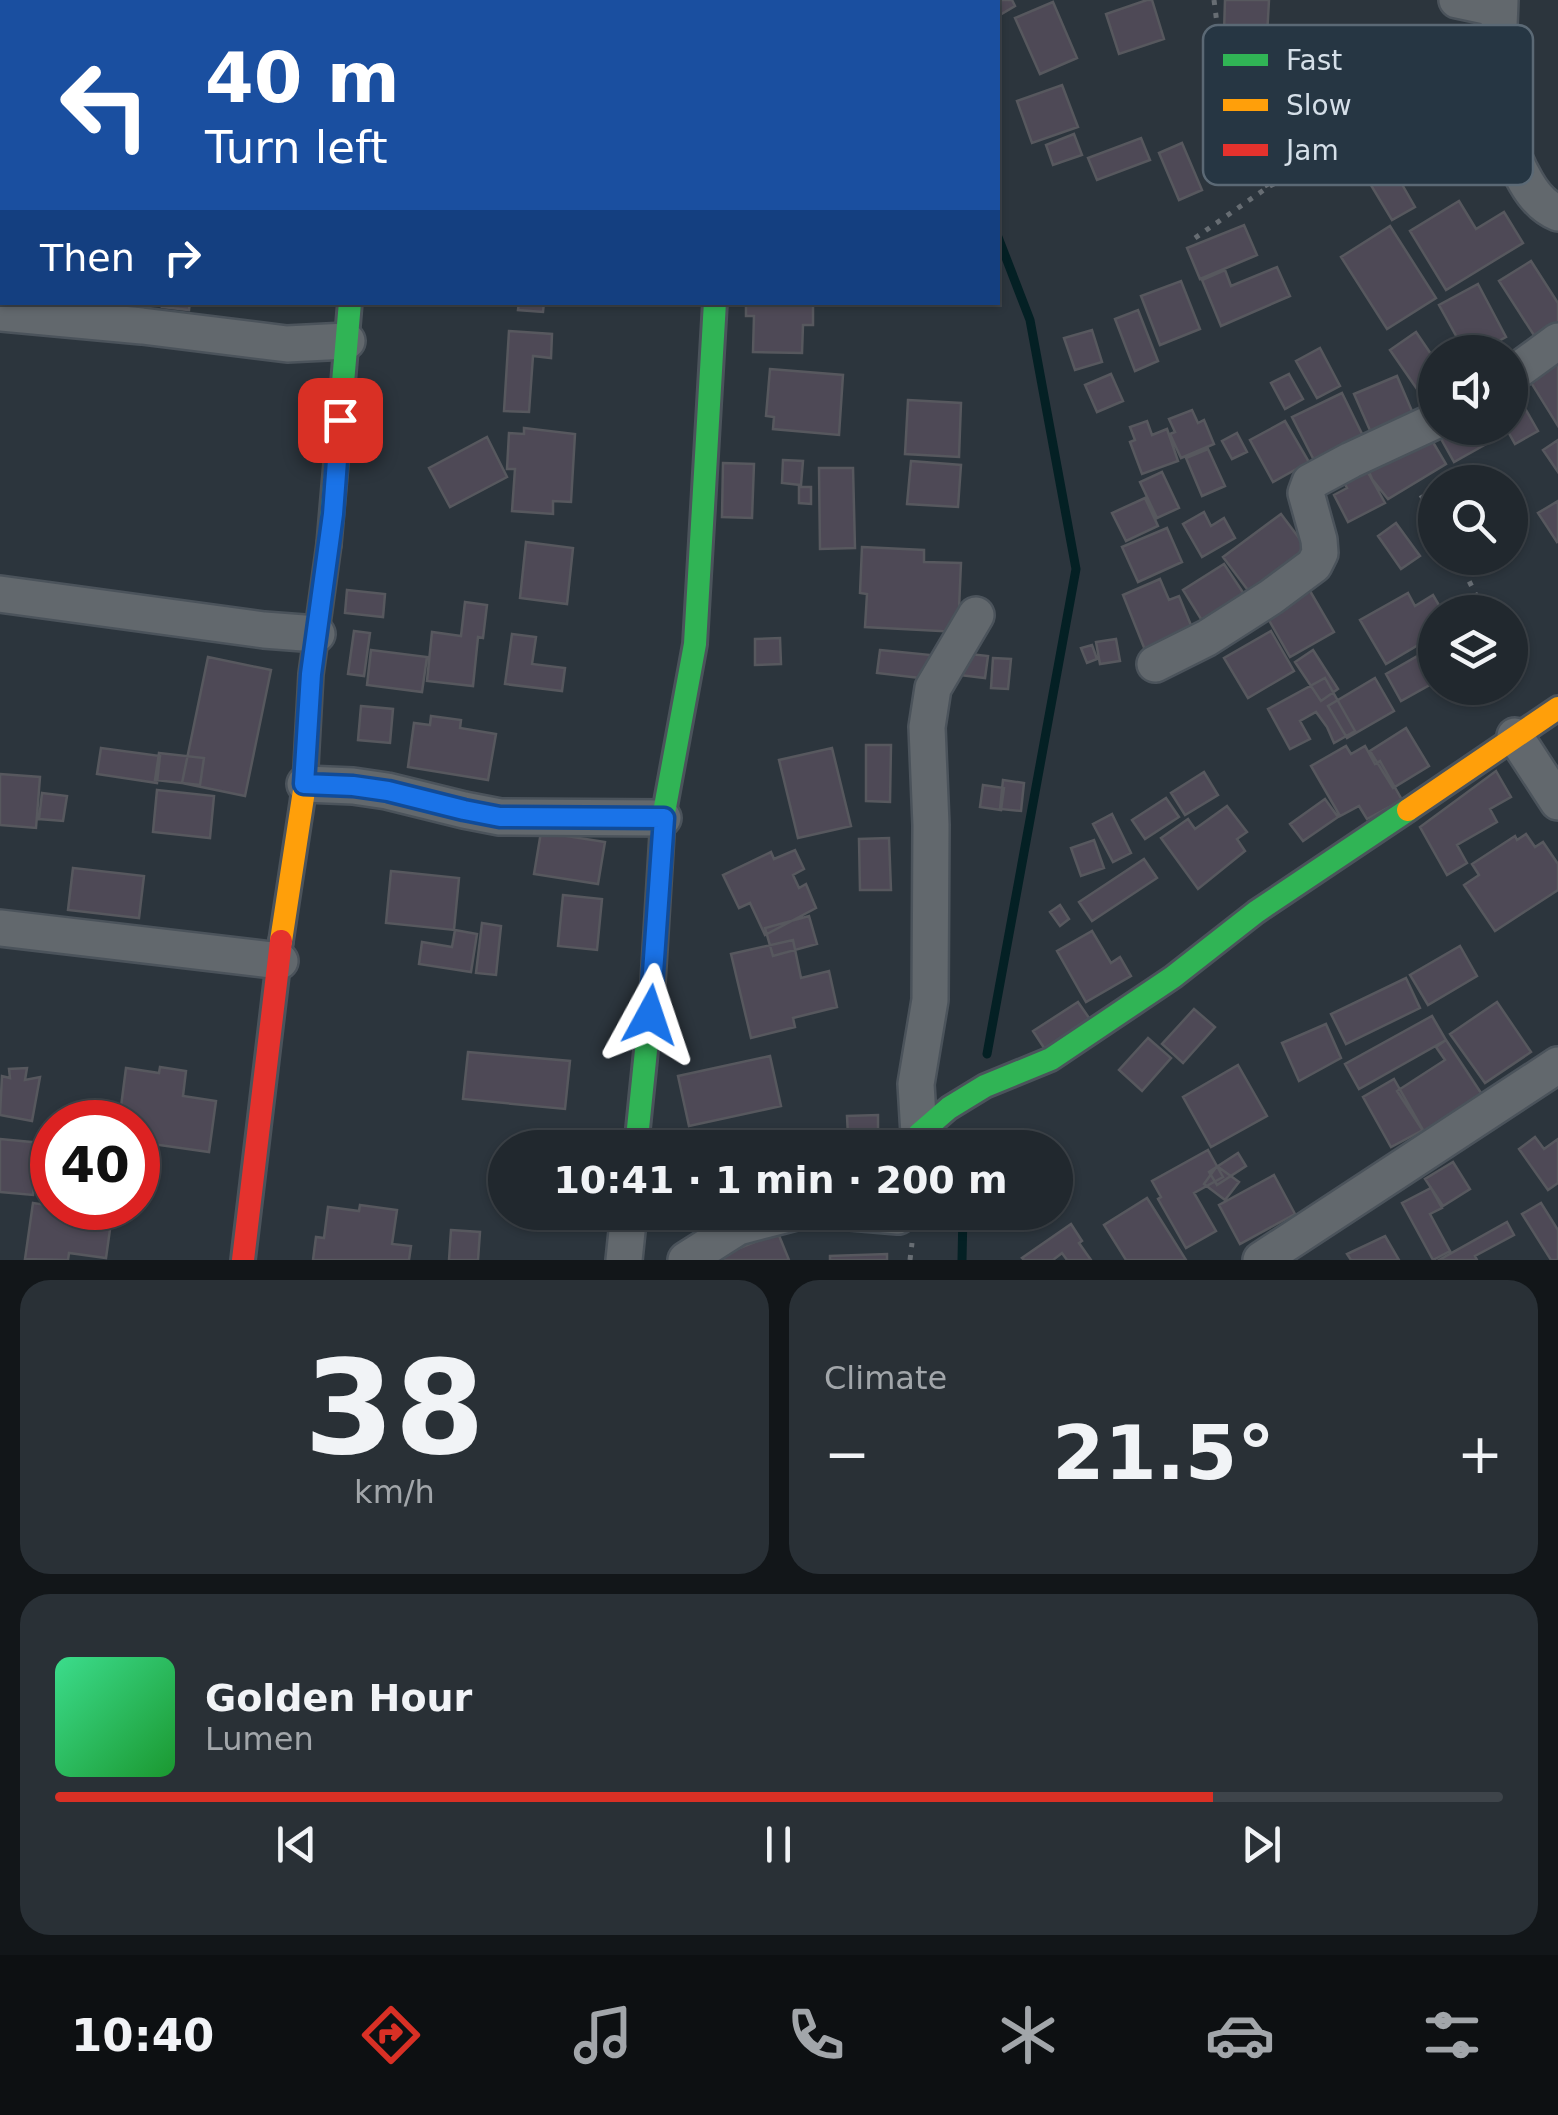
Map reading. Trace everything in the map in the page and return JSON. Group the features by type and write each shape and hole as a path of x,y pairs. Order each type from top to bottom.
{"street":[{"path":"1457,0 1500,4"},
{"path":"1529,185 1546,209 1558,214"},
{"path":"242,1260 304,784 311,674 333,514 350,305"},
{"path":"638,1130 664,818 695,644 715,305"},
{"path":"0,312 287,344 347,341"},
{"path":"1528,363 1558,341"},
{"path":"1155,664 1206,638 1314,564 1320,552 1306,494 1310,482 1418,429"},
{"path":"0,594 317,634"},
{"path":"918,1130 916,1084 930,1000 932,841 928,728 933,688 976,615"},
{"path":"929,1130 949,1108 977,1091 1051,1059 1173,976 1256,912 1558,708"},
{"path":"1515,736 1558,802"},
{"path":"304,784 388,791 500,817 664,818"},
{"path":"0,928 280,960"},
{"path":"1261,1260 1558,1065"},
{"path":"624,1260 627,1230"},
{"path":"686,1260 733,1230"}],"path":[{"path":"1214,0 1217,25"},
{"path":"1195,238 1272,185"}],"building":[{"path":"1000,0 1012,0 1015,6 1000,15"},
{"path":"1152,0 1164,39 1119,54 1106,14"},
{"path":"1225,0 1269,0 1268,25 1224,25"},
{"path":"1053,2 1077,58 1040,74 1015,18"},
{"path":"1062,85 1078,127 1032,143 1017,101"},
{"path":"1074,134 1082,155 1053,165 1046,145"},
{"path":"1141,138 1150,160 1097,180 1088,158"},
{"path":"1182,143 1202,190 1179,200 1159,153"},
{"path":"1371,185 1402,185 1415,207 1392,220"},
{"path":"1459,201 1476,229 1504,212 1523,243 1446,290 1410,231"},
{"path":"1244,225 1257,255 1200,279 1187,248"},
{"path":"1390,226 1436,298 1387,329 1341,257"},
{"path":"1531,261 1558,303 1558,331 1539,343 1499,281"},
{"path":"1277,267 1290,296 1221,326 1202,280 1225,270 1231,286"},
{"path":"1181,281 1200,329 1160,345 1141,296"},
{"path":"1478,284 1505,335 1456,335 1439,305"},
{"path":"162,305 190,305 189,310"},
{"path":"519,305 544,305 543,312 518,310"},
{"path":"746,305 813,305 813,325 803,325 802,353 753,352 754,316 746,316"},
{"path":"1138,310 1158,361 1135,371 1115,319"},
{"path":"1092,330 1102,362 1075,370 1064,338"},
{"path":"509,331 552,334 551,358 533,356 529,412 504,411"},
{"path":"1416,332 1418,390 1390,350"},
{"path":"1320,348 1340,386 1317,398 1296,361"},
{"path":"1558,363 1558,426 1530,381"},
{"path":"770,369 843,375 839,435 773,429 774,417 766,416"},
{"path":"1111,374 1123,401 1097,412 1085,385"},
{"path":"1289,374 1303,399 1285,409 1271,383"},
{"path":"1397,376 1418,425 1376,444 1354,394"},
{"path":"1342,393 1366,442 1317,466 1292,417"},
{"path":"908,400 961,403 959,457 905,454"},
{"path":"1192,410 1198,423 1204,420 1214,444 1181,458 1170,434 1175,432 1169,419"},
{"path":"1528,414 1538,431 1528,437"},
{"path":"1147,421 1152,435 1167,429 1178,461 1142,474 1130,442 1135,440 1130,427"},
{"path":"1285,421 1309,462 1273,482 1250,440"},
{"path":"524,428 575,434 571,502 553,501 553,514 512,511 515,469 507,469 509,433 524,434"},
{"path":"1418,431 1418,445 1435,445 1446,464 1418,465 1418,481 1388,499 1372,479 1365,462"},
{"path":"1237,433 1247,452 1232,459 1222,441"},
{"path":"487,437 507,477 450,507 429,468"},
{"path":"1558,440 1558,472 1543,450"},
{"path":"1444,445 1484,445 1454,462"},
{"path":"1208,449 1225,486 1202,496 1186,458"},
{"path":"783,460 803,461 801,485 782,483"},
{"path":"1361,460 1385,503 1348,522 1334,495 1347,488 1339,473"},
{"path":"911,461 961,465 958,507 907,504"},
{"path":"723,463 754,464 752,518 722,517"},
{"path":"819,468 853,468 855,548 820,549"},
{"path":"1162,472 1179,508 1157,518 1140,482"},
{"path":"799,487 811,487 811,504 799,503"},
{"path":"1145,498 1158,526 1126,541 1112,513"},
{"path":"1558,501 1558,541 1557,542 1538,513"},
{"path":"1204,512 1211,526 1224,518 1235,538 1202,557 1183,524"},
{"path":"1281,514 1311,554 1253,597 1223,557"},
{"path":"1396,523 1418,557 1401,569 1378,536"},
{"path":"1167,528 1182,562 1138,582 1122,547"},
{"path":"526,542 573,548 567,604 520,598"},
{"path":"862,547 924,550 924,562 961,563 958,632 865,627 867,594 860,593"},
{"path":"1224,564 1248,600 1206,627 1183,590"},
{"path":"1160,579 1169,600 1179,596 1193,630 1145,650 1123,595"},
{"path":"347,590 385,594 383,617 345,613"},
{"path":"1310,591 1334,632 1290,657 1266,615"},
{"path":"1408,593 1415,606 1418,604 1418,645 1386,664 1360,620"},
{"path":"465,602 487,605 483,638 478,637 473,686 427,681 432,632 461,636"},
{"path":"354,631 370,633 364,676 348,674"},
{"path":"1271,631 1294,671 1248,698 1224,658"},
{"path":"512,634 536,637 532,664 565,668 562,691 505,684"},
{"path":"780,638 781,664 755,665 755,639"},
{"path":"1116,639 1120,661 1100,664 1096,642"},
{"path":"1092,645 1097,659 1087,663 1081,648"},
{"path":"371,650 427,657 422,692 367,685"},
{"path":"880,650 931,655 929,679 877,673"},
{"path":"1313,650 1338,689 1321,701 1295,662"},
{"path":"961,653 988,656 985,678 959,675"},
{"path":"1418,656 1418,692 1401,701 1386,674"},
{"path":"208,657 271,670 245,796 182,783"},
{"path":"993,658 1011,659 1008,689 991,688"},
{"path":"1325,678 1355,731 1334,743 1316,712 1300,721 1310,739 1290,749 1268,709"},
{"path":"1375,678 1394,711 1347,738 1328,706"},
{"path":"361,706 393,709 390,743 358,740"},
{"path":"431,716 461,720 460,728 496,734 488,780 408,767 414,723 430,725"},
{"path":"1406,728 1429,766 1393,788 1370,751"},
{"path":"866,745 891,745 890,802 866,801"},
{"path":"1346,746 1351,754 1365,746 1375,764 1380,761 1402,800 1367,819 1359,806 1340,816 1311,766"},
{"path":"101,748 160,756 157,783 97,774"},
{"path":"832,748 851,826 798,838 779,760"},
{"path":"159,753 204,758 200,785 155,780"},
{"path":"1496,771 1511,797 1490,809 1497,822 1457,845 1467,863 1447,875 1420,827"},
{"path":"1204,772 1218,795 1185,815 1171,793"},
{"path":"0,774 40,777 36,828 0,825"},
{"path":"1003,780 1024,783 1021,811 1000,809"},
{"path":"983,785 1004,788 1001,810 980,807"},
{"path":"157,790 214,796 210,838 153,832"},
{"path":"42,793 67,796 63,821 39,819"},
{"path":"1166,798 1179,817 1145,839 1132,820"},
{"path":"1325,799 1338,817 1303,841 1290,824"},
{"path":"1227,806 1247,832 1237,839 1245,851 1198,889 1161,838 1188,819 1195,829"},
{"path":"1112,814 1131,853 1113,862 1093,824"},
{"path":"541,832 605,842 598,884 534,874"},
{"path":"1526,834 1535,847 1543,842 1558,864 1558,890 1495,931 1464,885 1479,875 1472,864 1515,836 1517,840"},
{"path":"889,838 891,890 860,890 859,839"},
{"path":"1094,840 1104,868 1081,876 1071,848"},
{"path":"795,850 804,869 793,875 799,888 806,884 816,908 765,935 750,903 739,908 723,875 771,852 774,859"},
{"path":"1144,859 1157,878 1092,921 1079,902"},
{"path":"73,868 144,876 139,918 68,910"},
{"path":"391,871 459,878 454,930 386,923"},
{"path":"563,895 602,899 597,950 558,946"},
{"path":"1060,905 1069,919 1060,926 1050,912"},
{"path":"809,916 817,944 773,956 765,928"},
{"path":"482,923 501,926 496,975 476,973"},
{"path":"455,930 477,934 471,972 419,964 422,942 452,947"},
{"path":"1092,931 1111,963 1120,957 1131,976 1086,1002 1057,951"},
{"path":"793,940 801,978 829,971 837,1007 793,1018 795,1027 751,1038 731,954"},
{"path":"1460,946 1477,976 1428,1005 1410,975"},
{"path":"1406,978 1420,1008 1346,1044 1331,1014"},
{"path":"1078,1002 1096,1028 1050,1057 1033,1031"},
{"path":"1497,1002 1531,1052 1485,1083 1450,1034"},
{"path":"1194,1009 1215,1027 1183,1063 1162,1044"},
{"path":"1432,1016 1446,1040 1359,1089 1345,1064"},
{"path":"1326,1024 1341,1058 1299,1081 1282,1043"},
{"path":"1148,1038 1171,1058 1142,1091 1119,1070"},
{"path":"1446,1040 1485,1099 1427,1137 1397,1091 1445,1060 1436,1047"},
{"path":"468,1052 570,1061 565,1109 463,1099"},
{"path":"770,1056 781,1106 689,1126 678,1076"},
{"path":"1238,1065 1267,1116 1211,1147 1183,1097"},
{"path":"160,1067 186,1071 183,1096 216,1101 209,1152 160,1145 160,1100 122,1100 126,1068 159,1073"},
{"path":"27,1068 25,1080 40,1077 36,1100 30,1100 30,1121 0,1115 2,1076 10,1078 9,1069"},
{"path":"1394,1079 1423,1130 1391,1147 1363,1097"},
{"path":"878,1115 878,1130 848,1130 847,1116"},
{"path":"1535,1137 1544,1149 1558,1139 1558,1183 1548,1190 1519,1149"},
{"path":"0,1139 30,1142 30,1195 0,1192"},
{"path":"1208,1150 1223,1177 1194,1193 1216,1231 1186,1248 1152,1181"},
{"path":"1238,1153 1246,1166 1217,1185 1209,1172"},
{"path":"1453,1162 1470,1189 1443,1206 1425,1179"},
{"path":"1217,1166 1239,1182 1225,1200 1204,1184"},
{"path":"1274,1175 1295,1214 1240,1244 1219,1205"},
{"path":"1431,1188 1442,1208 1430,1214 1450,1251 1433,1260 1402,1203"},
{"path":"1147,1198 1186,1260 1126,1260 1104,1225"},
{"path":"1541,1203 1558,1230 1558,1260 1551,1260 1522,1214"},
{"path":"360,1205 397,1210 392,1244 411,1246 409,1260 313,1260 316,1237 324,1238 328,1207 359,1211"},
{"path":"1507,1222 1514,1235 1475,1256 1477,1260 1439,1260"},
{"path":"30,1224 30,1230 110,1230 106,1258 69,1253 68,1260 25,1259"},
{"path":"1073,1227 1091,1260 1067,1260 1062,1253 1053,1260 1022,1258 1062,1230"},
{"path":"451,1230 480,1232 478,1260 449,1260"},
{"path":"778,1233 789,1260 724,1260 722,1255"},
{"path":"1385,1236 1399,1260 1351,1260 1347,1254"},
{"path":"887,1254 887,1260 830,1260 830,1256"}],"waterway":[{"path":"987,1054 1076,569 1030,320 1000,242"},
{"path":"962,1260 963,1230"}],"traffic: fast":[{"path":"329,544 350,305"},
{"path":"638,1130 653,982 663,818 695,644 715,305"},
{"path":"924,1130 949,1108 985,1086 1051,1059 1173,977 1256,912 1408,810"}],"traffic: slow":[{"path":"281,941 305,784 311,674 329,544"},
{"path":"1408,810 1558,708"}],"traffic: jam":[{"path":"243,1260 281,941"}],"route":[{"path":"340,420 333,514 311,674 304,784 388,791 500,817 664,818 650,1015"}]}
